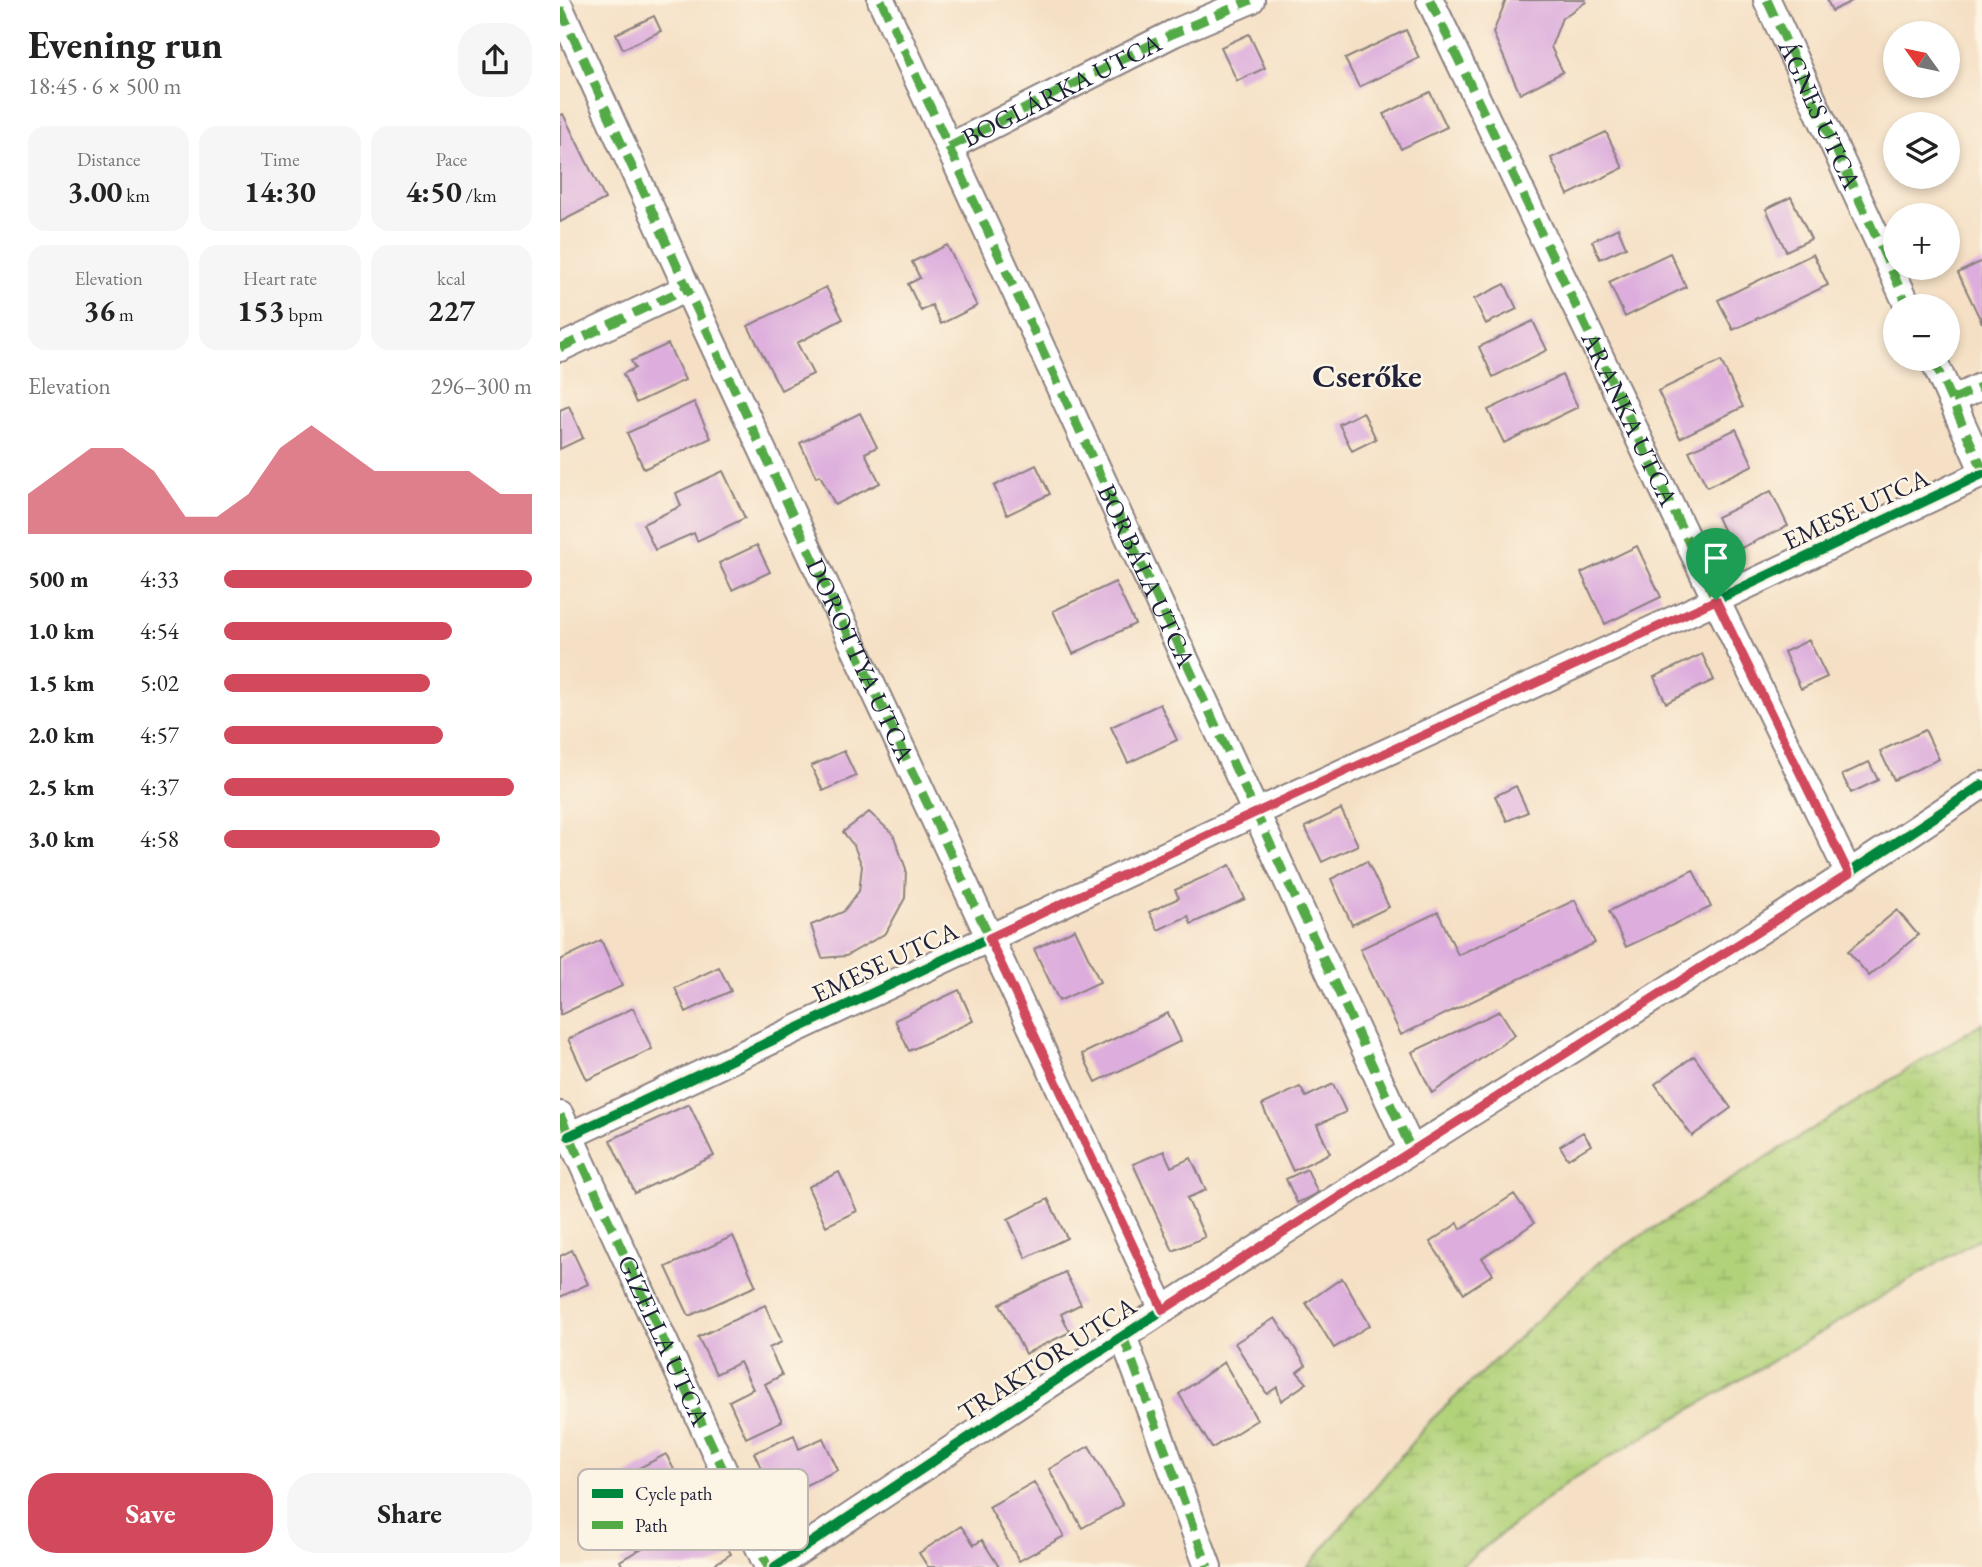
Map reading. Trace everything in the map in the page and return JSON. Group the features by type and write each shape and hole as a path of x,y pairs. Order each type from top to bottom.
{"street":[{"name":"BORBÁLA UTCA","path":"881,0 1412,1151"},
{"name":"BOGLÁRKA UTCA","path":"949,147 1174,33 1251,0"},
{"name":"ARANKA UTCA","path":"1430,0 1849,874"},
{"name":"ÁGNES UTCA","path":"1767,0 1902,294"},
{"name":"DOROTTYA UTCA","path":"560,8 687,288 1163,1310"},
{"path":"560,348 687,288"},
{"path":"1939,371 1982,467"},
{"path":"1952,400 1982,386"},
{"name":"EMESE UTCA","path":"565,1125 989,938 1982,474"},
{"name":"TRAKTOR UTCA","path":"808,1545 1163,1310 1849,874 1982,785"},
{"name":"GIZELLA UTCA","path":"565,1125 723,1469"},
{"path":"1123,1336 1208,1567"},
{"name":"GIZELLA UTCA","path":"760,1550 768,1567"},
{"name":"TRAKTOR UTCA","path":"775,1567 801,1550"}],"green space":[{"path":"1982,1023 1982,1237 1571,1480 1459,1567 1308,1567 1431,1420 1599,1262"}],"building":[{"path":"1506,0 1586,2 1562,18 1551,47 1563,72 1520,94 1493,33"},
{"path":"1827,0 1854,0 1832,11"},
{"path":"654,16 661,31 623,49 616,34"},
{"path":"1406,30 1419,58 1359,87 1345,59"},
{"path":"1249,34 1265,68 1237,81 1221,47"},
{"path":"1430,92 1447,127 1401,149 1384,114"},
{"path":"563,114 605,199 560,222 560,115"},
{"path":"1606,132 1623,168 1568,195 1551,158"},
{"path":"1791,197 1811,239 1786,251 1766,209"},
{"path":"1618,228 1626,247 1600,259 1592,241"},
{"path":"947,245 977,306 941,324 932,305 921,311 908,284 920,278 912,262"},
{"path":"1670,253 1686,287 1625,317 1609,282"},
{"path":"1813,254 1828,285 1733,330 1718,300"},
{"path":"1982,261 1982,323 1960,277 1960,272"},
{"path":"1505,284 1517,309 1486,324 1474,299"},
{"path":"826,287 843,319 797,343 813,374 781,390 748,326"},
{"path":"1533,321 1547,350 1493,377 1479,347"},
{"path":"668,344 685,380 636,403 623,374 635,368 631,361"},
{"path":"1721,361 1743,407 1680,438 1658,391"},
{"path":"1562,375 1578,407 1504,443 1488,410"},
{"path":"694,402 711,438 644,469 627,433"},
{"path":"569,406 583,438 560,449 560,410"},
{"path":"1363,412 1376,439 1352,451 1339,424"},
{"path":"860,413 877,447 865,453 880,483 835,505 820,475 816,477 800,443"},
{"path":"1736,429 1753,465 1707,487 1689,451"},
{"path":"1036,465 1050,494 1007,515 994,486"},
{"path":"723,471 745,518 697,541 694,533 655,550 643,524 681,506 676,493"},
{"path":"1771,491 1788,526 1733,552 1717,517"},
{"path":"757,545 770,572 732,590 719,563"},
{"path":"1637,546 1661,597 1605,624 1581,573"},
{"path":"1115,582 1135,624 1073,654 1053,611"},
{"path":"1809,640 1827,677 1801,689 1784,652"},
{"path":"1702,654 1714,680 1666,703 1654,677"},
{"path":"1160,704 1177,740 1128,763 1111,727"},
{"path":"1925,730 1939,759 1894,780 1880,751"},
{"path":"844,751 856,776 823,791 811,766"},
{"path":"1869,762 1878,780 1851,793 1842,775"},
{"path":"1516,786 1528,812 1507,821 1495,796"},
{"path":"1341,809 1358,845 1322,862 1305,827"},
{"path":"869,812 893,834 906,869 905,898 886,933 846,956 822,958 811,925 843,912 859,891 862,866 854,846 843,832"},
{"path":"1367,861 1389,907 1352,925 1331,879"},
{"path":"1230,865 1245,899 1191,924 1188,916 1158,930 1149,912 1179,898 1175,890"},
{"path":"1693,870 1711,907 1626,947 1609,911"},
{"path":"1575,900 1595,943 1401,1035 1360,949 1438,912 1458,955"},
{"path":"1897,910 1918,935 1869,976 1848,951"},
{"path":"1075,929 1100,982 1059,1001 1034,949"},
{"path":"601,940 622,986 560,1015 560,960"},
{"path":"719,967 731,991 686,1012 675,988"},
{"path":"959,990 973,1021 909,1051 895,1020"},
{"path":"633,1008 652,1049 587,1080 568,1039"},
{"path":"1500,1011 1515,1035 1432,1093 1412,1052"},
{"path":"1168,1013 1181,1041 1096,1082 1082,1054"},
{"path":"1694,1056 1731,1108 1692,1136 1655,1084"},
{"path":"1333,1084 1346,1112 1317,1125 1330,1153 1293,1171 1262,1105 1300,1087 1306,1097"},
{"path":"689,1104 714,1156 635,1193 610,1140"},
{"path":"1583,1132 1591,1145 1568,1159 1560,1146"},
{"path":"1164,1151 1171,1167 1191,1158 1206,1190 1187,1198 1205,1237 1173,1251 1133,1164"},
{"path":"1307,1169 1318,1193 1297,1203 1286,1179"},
{"path":"839,1172 857,1211 826,1226 808,1187"},
{"path":"1514,1194 1534,1223 1482,1258 1493,1274 1464,1293 1430,1242 1458,1223 1461,1229"},
{"path":"1048,1199 1067,1238 1026,1258 1008,1219"},
{"path":"733,1236 756,1286 689,1316 666,1267"},
{"path":"572,1250 588,1284 560,1297 560,1256"},
{"path":"1065,1272 1081,1304 1061,1314 1070,1332 1025,1354 1000,1304"},
{"path":"1342,1278 1370,1325 1334,1348 1306,1303"},
{"path":"765,1305 782,1342 769,1348 782,1375 765,1384 782,1421 746,1438 729,1401 753,1389 740,1362 716,1374 698,1337"},
{"path":"1275,1318 1306,1365 1297,1372 1307,1383 1281,1401 1277,1387 1267,1394 1235,1343"},
{"path":"1224,1362 1257,1420 1212,1448 1179,1394"},
{"path":"794,1435 799,1449 823,1438 838,1470 808,1484 808,1469 762,1469 754,1453"},
{"path":"1089,1446 1123,1505 1082,1528 1049,1469"},
{"path":"666,1454 674,1469 637,1469"},
{"path":"1034,1482 1064,1536 1019,1561 989,1507"},
{"path":"961,1526 974,1545 982,1540 999,1567 928,1567 919,1553"},
{"path":"639,1550 729,1550 731,1554 710,1567 623,1567 620,1561"}],"marked path":[{"path":"881,0 1412,1151"},
{"path":"949,147 1174,33 1251,0"},
{"path":"1430,0 1849,874"},
{"path":"1767,0 1902,294"},
{"path":"560,8 687,288 1163,1310"},
{"path":"560,348 687,288"},
{"path":"1938,371 1982,468"},
{"path":"1952,400 1982,386"},
{"path":"560,1115 723,1469"},
{"path":"1123,1336 1208,1567"},
{"path":"760,1550 768,1567"}],"cycle path":[{"path":"569,1136 1982,474"},
{"path":"808,1545 1223,1271 1723,954 1982,785"},
{"path":"775,1567 800,1550"}],"district":[{"name":"Cserőke","path":"1367,375"}],"route":[{"path":"1716,600 1849,874 1163,1310 989,938 1716,600"}]}
